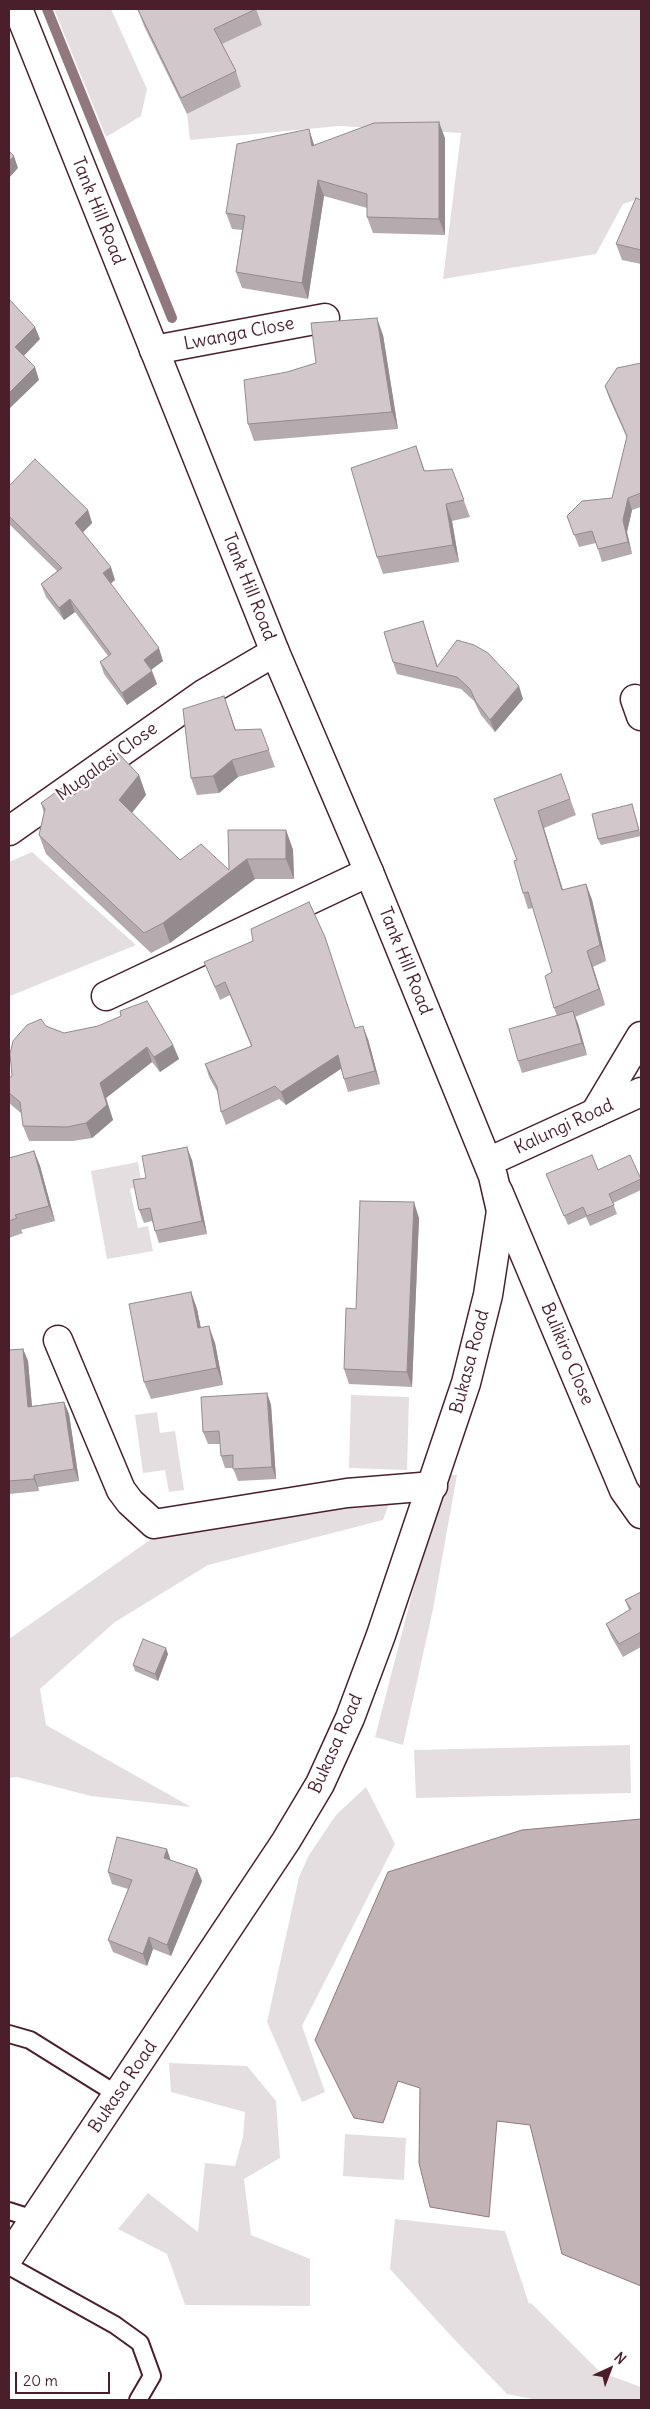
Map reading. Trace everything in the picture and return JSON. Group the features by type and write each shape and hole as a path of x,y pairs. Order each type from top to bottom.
{"street":[{"name":"Tank Hill Road","path":"16,18 154,350 275,652 369,872 488,1162"},
{"name":"Lwanga Close","path":"154,350 325,318"},
{"name":"Mugalasi Close","path":"9,831 206,693 275,652"},
{"path":"106,996 369,872"},
{"path":"595,1113 641,1036"},
{"name":"Kalungi Road","path":"488,1162 641,1092"},
{"name":"Bukasa Road","path":"9,2257 21,2215 118,2095 286,1841 320,1784 350,1718 382,1635 466,1383 488,1294 501,1211 498,1191 488,1162"},
{"name":"Bulikiro Close","path":"498,1191 641,1514"},
{"path":"58,1340 121,1490 130,1502 154,1524 348,1493 433,1486"}],"lane":[{"path":"9,2034 30,2040 118,2095"},
{"path":"9,2266 115,2325 140,2343 152,2376 138,2400"}],"shaded area":[{"path":"54,9 111,9 147,89 141,116 106,137"},
{"path":"254,9 641,9 641,198 623,204 596,254 443,279 461,133 339,126 190,140 187,114 241,87 220,45"},
{"path":"32,852 136,945 10,996 9,862"},
{"path":"138,1162 142,1186 130,1189 138,1228 148,1226 153,1251 107,1259 91,1171"},
{"path":"351,1395 409,1397 407,1470 349,1468"},
{"path":"157,1412 160,1433 175,1431 184,1490 169,1492 165,1470 143,1473 135,1415"},
{"path":"443,1475 457,1475 433,1609 403,1745 375,1737"},
{"path":"392,1496 383,1520 208,1565 115,1622 40,1689 46,1725 191,1807 91,1796 17,1777 9,1778 9,1639 157,1535"},
{"path":"630,1745 631,1793 416,1798 414,1750"},
{"path":"366,1787 395,1844 302,2026 325,2092 302,2102 267,2022 299,1877 309,1855 336,1815"},
{"path":"641,1819 641,2286 562,2254 530,2125 497,2121 489,2217 430,2207 419,2163 420,2088 398,2081 383,2123 354,2118 315,2040 388,1872 522,1830"},
{"path":"169,2063 247,2066 276,2101 280,2158 244,2179 251,2235 310,2259 310,2306 185,2305 167,2254 118,2229 148,2193 198,2232 205,2163 235,2166 243,2137 245,2112 171,2092"},
{"path":"345,2134 406,2138 404,2180 343,2176"},
{"path":"395,2219 505,2231 529,2304 531,2303 600,2372 641,2387 641,2400 538,2400 507,2394 390,2269"}],"building":[{"path":"256,9 214,29 236,71 181,98 138,10"},
{"path":"439,122 439,219 367,217 367,194 318,180 302,283 236,272 245,216 226,213 237,144 309,129 312,146 374,123"},
{"path":"9,151 14,156 9,161"},
{"path":"636,198 641,200 641,250 616,244"},
{"path":"9,299 35,327 15,347 35,367 9,393"},
{"path":"377,318 392,412 248,424 244,380 287,372 316,363 311,323"},
{"path":"641,363 641,493 628,498 623,520 628,542 598,549 592,531 574,535 567,516 582,501 612,498 627,436 605,386 617,368"},
{"path":"416,446 424,471 452,469 464,500 446,504 453,545 377,557 351,468"},
{"path":"35,459 88,510 75,523 111,567 103,573 159,648 144,660 152,671 122,693 100,662 111,654 70,599 59,608 41,584 62,568 9,516 9,486"},
{"path":"423,621 437,667 457,640 474,645 488,653 519,686 490,720 476,702 470,689 457,677 393,662 384,632"},
{"path":"224,696 235,730 261,729 269,750 232,760 213,776 191,778 183,709"},
{"path":"118,753 139,775 119,800 180,860 201,844 229,870 228,830 286,830 286,859 247,859 163,923 144,933 39,835 45,809 41,803 63,787 74,795"},
{"path":"561,774 570,799 538,811 562,890 586,884 600,945 587,951 599,989 554,1008 545,976 552,972 528,892 523,893 514,861 517,860 494,799"},
{"path":"632,804 639,830 598,839 592,814"},
{"path":"309,902 325,937 355,1028 363,1026 375,1071 344,1079 338,1055 281,1092 275,1086 221,1112 217,1087 205,1064 252,1046 225,982 215,987 204,962 253,941 251,929"},
{"path":"147,1001 173,1045 154,1057 147,1047 100,1083 107,1105 86,1123 67,1127 23,1126 20,1102 9,1093 9,1078 12,1076 10,1054 13,1041 27,1025 41,1019 46,1026 64,1033 98,1026 121,1016 120,1011"},
{"path":"573,1011 582,1043 518,1061 509,1029"},
{"path":"187,1147 202,1221 155,1231 150,1208 139,1210 133,1180 146,1178 142,1156"},
{"path":"34,1151 49,1206 15,1215 17,1218 9,1221 9,1158"},
{"path":"592,1155 598,1170 630,1155 641,1179 609,1194 614,1205 587,1216 583,1207 564,1216 546,1174"},
{"path":"360,1201 414,1202 407,1372 344,1369 346,1308 356,1309"},
{"path":"191,1292 198,1328 209,1326 217,1368 144,1382 129,1304"},
{"path":"23,1349 28,1407 64,1402 74,1469 34,1475 34,1479 9,1481 9,1350"},
{"path":"267,1393 272,1467 233,1469 233,1455 221,1456 219,1431 203,1432 201,1397"},
{"path":"641,1592 641,1632 619,1644 606,1624 631,1609 625,1600"},
{"path":"143,1639 166,1648 155,1674 133,1665"},
{"path":"117,1837 167,1849 164,1858 197,1869 167,1945 149,1937 143,1954 108,1940 132,1880 108,1872"}],"waterway":[{"path":"47,9 172,318"}]}
